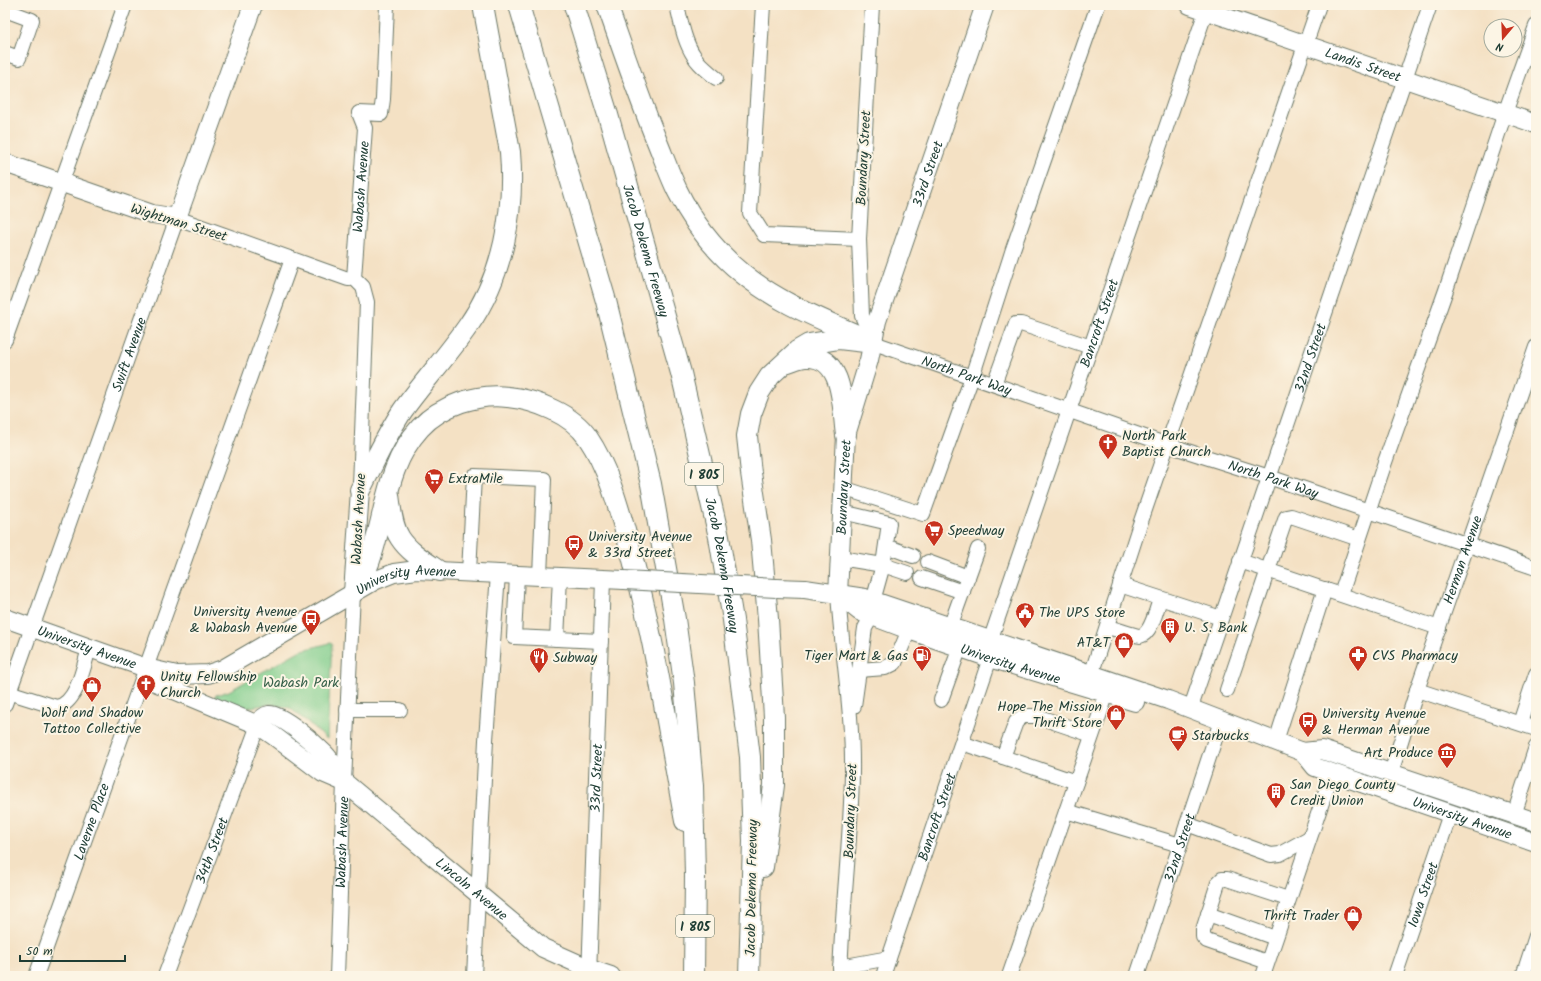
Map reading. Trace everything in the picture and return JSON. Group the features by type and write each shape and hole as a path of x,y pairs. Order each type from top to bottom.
{"highway":[{"path":"360,490 396,421 460,337 477,312 491,285 505,241 512,171 510,152 483,5"},
{"name":"I 805","path":"519,5 606,301 651,484 675,619 684,683 693,786 695,876 694,976"},
{"name":"Jacob Dekema Freeway","path":"574,5 608,115 681,374 719,537 733,620 750,757 753,841 749,976"},
{"path":"607,5 648,119 677,190 697,224 720,253 764,290 797,308 874,343"},
{"path":"750,956 774,785 774,717 768,619 761,540 747,436 751,414 759,393 770,376 797,351 809,344 839,339 874,343"},
{"path":"784,363 807,357 819,359 830,365 838,379 846,436"},
{"path":"353,593 370,560 392,475 401,454 422,426 437,414 456,404 478,398 498,396 524,398 548,407 568,419 587,436 601,460 614,495 633,560 654,648 695,876"},
{"path":"388,492 393,521 400,538 414,553 440,571"}],"main road":[{"name":"Swift Avenue","path":"176,218 253,5"},
{"name":"33rd Street","path":"874,343 877,321 985,5"},
{"name":"Landis Street","path":"1201,7 1305,45 1536,124"},
{"name":"Wightman Street","path":"5,163 152,214 176,218"},
{"name":"Boundary Street","path":"838,594 846,436 874,343"},
{"name":"Wabash Avenue","path":"353,593 360,490"},
{"name":"University Avenue","path":"5,618 146,668 177,675 208,674 223,669 374,581 394,573 417,570 469,572 805,590 838,594 859,611 874,609 950,627 990,649 1107,693 1167,712 1190,710"},
{"name":"University Avenue","path":"874,609 909,630 960,647 990,649 1091,675 1168,700 1190,710 1303,752 1322,750 1536,822"},
{"path":"146,668 155,682 241,717 258,726"},
{"name":"Lincoln Avenue","path":"258,726 262,719 267,715 283,720 325,754 344,782 543,948 590,972 611,976"},
{"name":"University Avenue","path":"1303,752 1315,767 1536,843"}],"street":[{"path":"5,340 125,5"},
{"name":"Wabash Avenue","path":"360,490 366,302 363,287 354,278 366,128 359,113 381,114 387,5"},
{"path":"677,5 686,40 694,56 702,66 716,78"},
{"path":"763,5 750,213 764,235 858,239"},
{"name":"Boundary Street","path":"872,5 858,239 862,316 874,343"},
{"path":"843,488 923,514 972,377 1013,249 1098,5"},
{"path":"1091,675 1138,530 1319,5"},
{"name":"32nd Street","path":"1190,710 1430,5"},
{"name":"Bancroft Street","path":"883,976 962,743 990,649 1091,347 1201,7"},
{"path":"5,10 32,20 19,58 5,53"},
{"path":"1341,594 1368,511 1446,290 1505,113 1536,26"},
{"name":"Wightman Street","path":"176,218 348,279 354,278"},
{"name":"Swift Avenue","path":"6,696 32,628 176,218"},
{"name":"Laverne Place","path":"36,976 292,259"},
{"path":"994,384 1016,324 1021,324 1091,347"},
{"name":"North Park Way","path":"874,343 1168,445 1269,476 1536,568"},
{"name":"Herman Avenue","path":"1390,773 1417,690 1536,347"},
{"path":"469,572 474,476 544,479 540,576"},
{"path":"842,512 889,523 883,565 874,609 865,628 851,722"},
{"path":"1227,690 1286,517 1292,516 1359,539"},
{"path":"886,546 912,556"},
{"path":"950,627 978,550"},
{"path":"840,558 883,565 907,573"},
{"path":"1240,561 1439,628"},
{"path":"928,562 968,577"},
{"path":"474,976 486,740 498,574"},
{"path":"517,575 514,636 601,641"},
{"path":"557,639 560,577"},
{"path":"922,578 963,592"},
{"name":"33rd Street","path":"590,972 603,580"},
{"path":"1120,585 1221,618"},
{"path":"1276,741 1325,589"},
{"name":"Wabash Avenue","path":"337,976 353,593"},
{"name":"Boundary Street","path":"838,594 851,722 852,772 849,847 840,971"},
{"path":"1107,626 1140,636 1146,633 1150,627 1160,599"},
{"path":"859,670 886,668 895,663 909,630"},
{"path":"942,700 960,647"},
{"path":"6,696 56,708 61,707 66,704 76,690 89,648"},
{"path":"1520,723 1536,674"},
{"path":"1417,690 1536,728"},
{"path":"1010,976 1107,693"},
{"path":"347,710 400,710"},
{"path":"1003,757 1016,722 1023,716 1036,716 1092,735"},
{"name":"32nd Street","path":"1137,976 1221,721"},
{"name":"34th Street","path":"165,976 258,726"},
{"path":"962,743 1076,782"},
{"path":"1514,815 1536,747"},
{"path":"1263,976 1332,773"},
{"path":"1066,811 1180,845"},
{"name":"Iowa Street","path":"1395,976 1450,814"},
{"path":"1187,824 1271,855 1280,854 1309,838"},
{"path":"1267,962 1207,941 1203,937 1203,930 1218,883 1222,879 1227,879 1288,899"},
{"path":"1208,914 1275,938"},
{"path":"1522,976 1536,936"},
{"path":"840,971 890,958"}],"green space":[{"name":"Wabash Park","path":"330,643 332,644 327,739 290,708 270,704 239,709 214,698 216,695 229,691 299,651"}],"place":[{"name":"North Park Baptist Church","path":"1108,460"},
{"name":"ExtraMile","path":"434,495"},
{"name":"Speedway","path":"934,547"},
{"name":"University Avenue & 33rd Street","path":"574,561"},
{"name":"The UPS Store","path":"1025,629"},
{"name":"University Avenue & Wabash Avenue","path":"311,636"},
{"name":"U. S. Bank","path":"1170,644"},
{"name":"AT&T","path":"1124,659"},
{"name":"Tiger Mart & Gas","path":"922,672"},
{"name":"CVS Pharmacy","path":"1358,672"},
{"name":"Subway","path":"539,674"},
{"name":"Unity Fellowship Church","path":"146,701"},
{"name":"Wolf and Shadow Tattoo Collective","path":"92,703"},
{"name":"Hope The Mission Thrift Store","path":"1116,731"},
{"name":"University Avenue & Herman Avenue","path":"1308,738"},
{"name":"Starbucks","path":"1178,752"},
{"name":"Art Produce","path":"1447,769"},
{"name":"San Diego County Credit Union","path":"1276,809"},
{"name":"Thrift Trader","path":"1353,932"}]}
